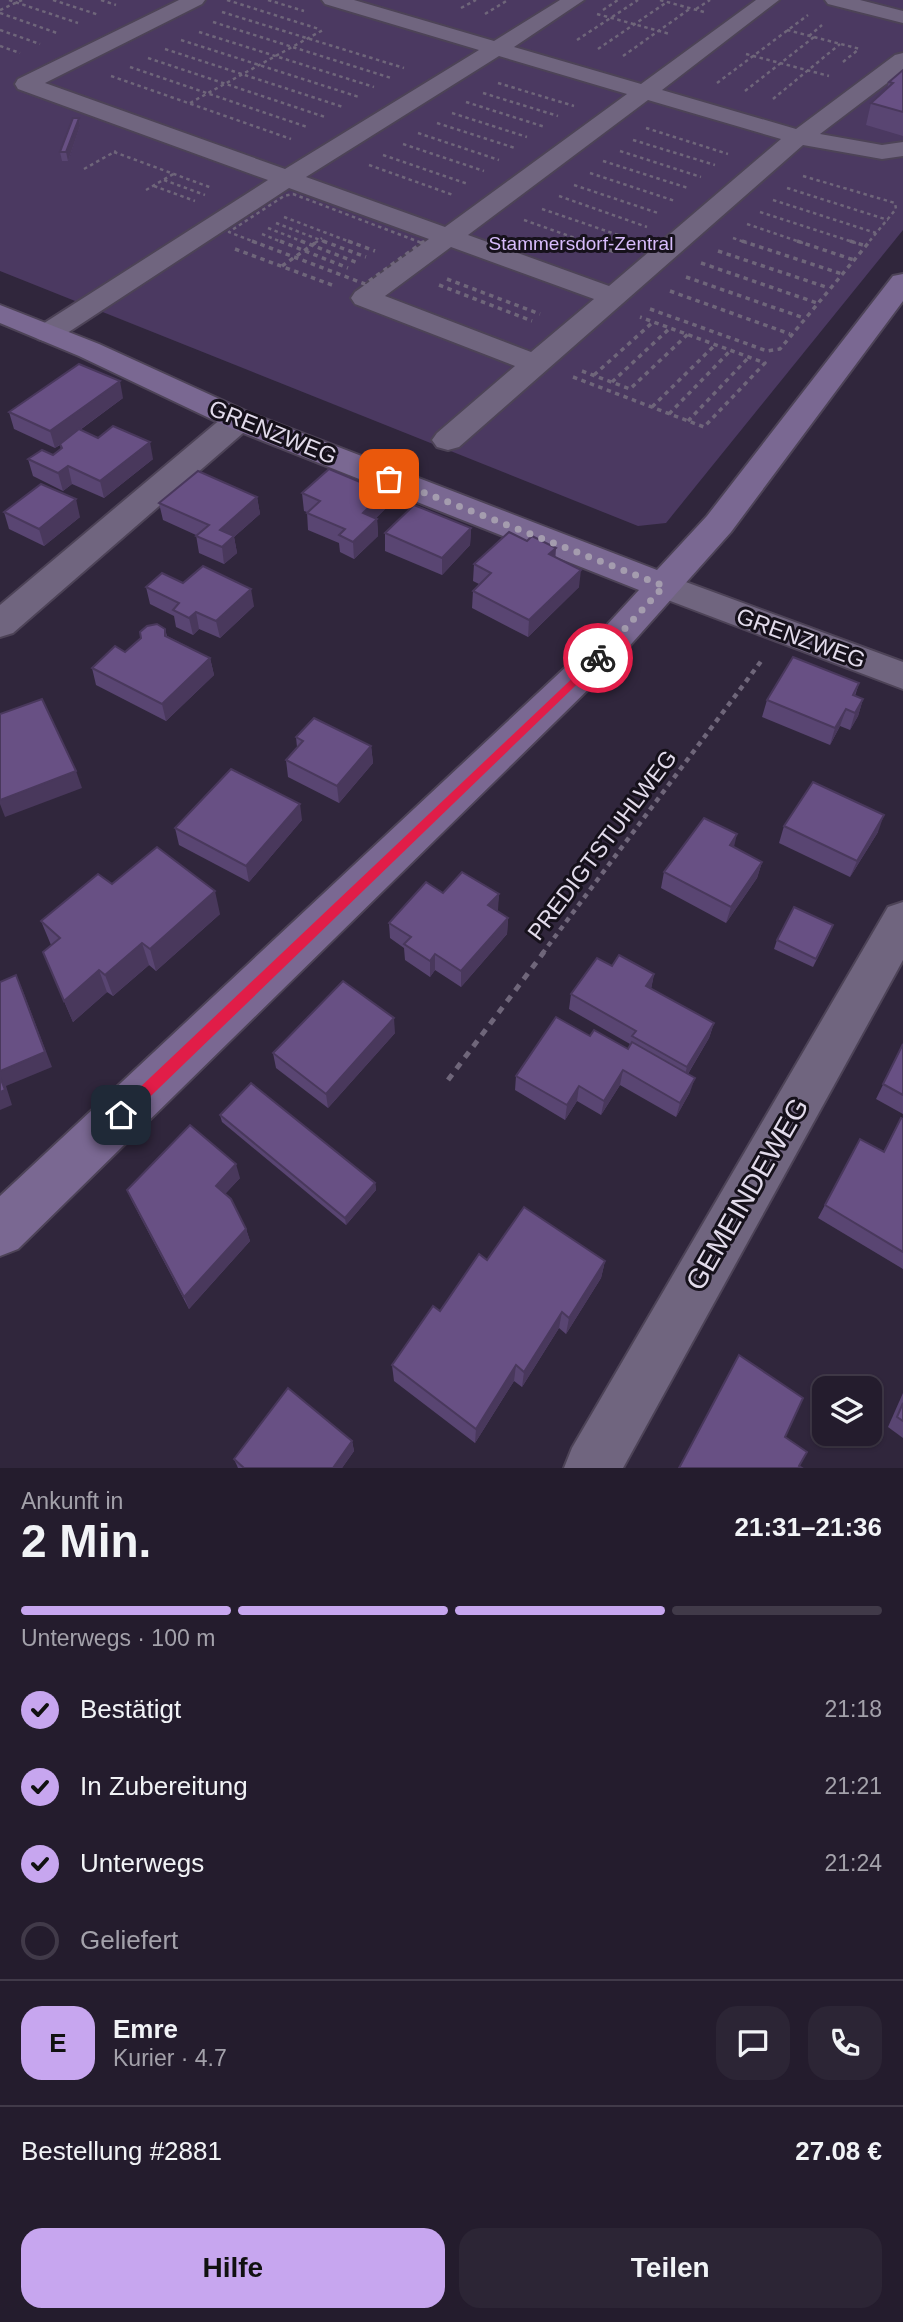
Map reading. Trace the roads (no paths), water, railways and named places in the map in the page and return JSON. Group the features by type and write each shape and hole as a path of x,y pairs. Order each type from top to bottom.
{"main road":[{"path":"0,1231 545,710 664,586 719,524 903,282"},
{"name":"GRENZWEG","path":"0,313 239,420 664,586"}],"street":[{"path":"332,0 802,138 882,152 903,149"},
{"path":"48,334 286,179 574,0"},
{"path":"835,0 903,17"},
{"path":"535,364 365,298 768,1"},
{"path":"139,28 26,84 286,179 361,212 445,237 527,266 608,300"},
{"path":"449,440 765,164 903,60"},
{"path":"0,624 239,420"},
{"name":"GRENZWEG","path":"664,586 903,676"},
{"name":"GEMEINDEWEG","path":"592,1468 903,920"}],"park label":[{"name":"Stammersdorf-Zentral","path":"581,243"}]}
